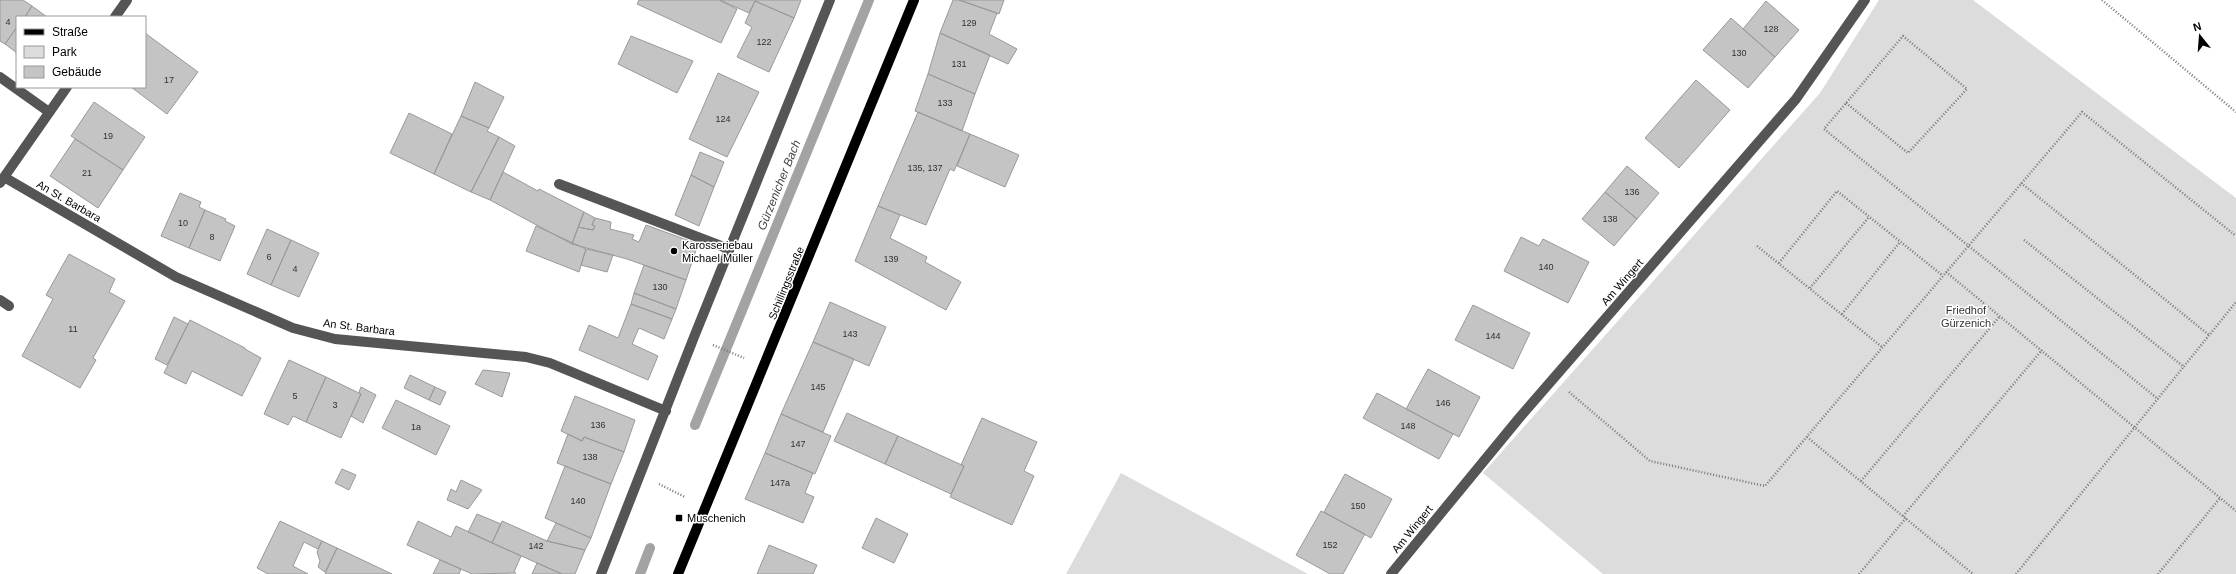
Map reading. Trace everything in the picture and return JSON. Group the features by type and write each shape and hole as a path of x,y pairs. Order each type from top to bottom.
{"main road":[{"name":"Schillingsstraße","path":"678,574 914,0"}],"street":[{"path":"116,16 127,0"},
{"path":"601,574 729,249 830,0"},
{"name":"Am Wingert","path":"1391,574 1554,379 1796,99 1865,0"},
{"path":"0,77 49,112"},
{"path":"2,180 66,88"},
{"name":"An St. Barbara","path":"2,180 176,277 293,328 335,339 526,357 550,363 666,411"},
{"path":"559,184 729,249"},
{"path":"0,300 9,306"}],"path":[{"path":"2102,0 2236,112"},
{"path":"1846,103 1908,153 1967,89 1903,36 1846,103 1824,129 1967,246 2158,398"},
{"path":"1554,379 1650,461 1765,486 1942,275 2082,112 2236,236"},
{"path":"2021,183 2209,335"},
{"path":"1779,263 1837,191 1942,275"},
{"path":"1810,288 1869,217"},
{"path":"2024,240 2184,366"},
{"path":"1842,314 1900,242"},
{"path":"1757,246 1882,347"},
{"path":"1946,272 2236,510"},
{"path":"2016,574 2236,302"},
{"path":"1861,481 2000,316"},
{"path":"721,348 739,356"},
{"path":"1859,574 2042,350"},
{"path":"1807,437 1973,574"},
{"path":"641,475 706,507"},
{"path":"2158,574 2220,498"}],"green space":[{"name":"Friedhof Gürzenich","path":"1879,0 1973,0 2236,198 2236,574 1603,574 1483,473 1820,93"},
{"path":"1121,473 1308,574 1066,574"}],"building":[{"path":"0,0 23,0 32,6 26,16 16,16 16,28 5,44 0,41"},
{"path":"639,0 719,0 737,9 721,43 637,4"},
{"path":"720,0 801,0 794,18 755,1 749,13"},
{"path":"953,0 959,0 997,13 989,34 1017,49 1008,64 940,33"},
{"path":"959,0 1004,0 999,14"},
{"path":"755,1 794,18 769,72 737,57 752,27 745,23"},
{"path":"1766,1 1799,30 1775,57 1743,29"},
{"path":"32,6 46,16 26,16"},
{"path":"1731,18 1775,57 1748,88 1703,50"},
{"path":"16,28 16,52 5,44"},
{"path":"940,33 990,55 975,94 928,74"},
{"path":"146,34 198,72 167,114 132,88 146,88"},
{"path":"631,36 693,61 677,93 618,64"},
{"path":"718,73 759,92 727,157 689,139"},
{"path":"928,74 975,94 962,131 915,111"},
{"path":"1696,80 1730,110 1679,168 1645,138"},
{"path":"475,82 504,97 489,128 461,116"},
{"path":"94,102 145,137 123,170 71,136"},
{"path":"918,112 970,134 954,171 950,169 926,225 878,206"},
{"path":"409,113 452,134 434,174 390,153"},
{"path":"461,116 489,128 487,131 499,137 471,192 434,174"},
{"path":"970,134 1019,155 1005,187 957,166"},
{"path":"499,137 515,146 490,200 471,192"},
{"path":"75,139 123,170 98,208 50,176"},
{"path":"700,152 724,162 714,187 691,175"},
{"path":"1627,166 1659,193 1637,219 1605,192"},
{"path":"503,172 538,191 539,189 584,212 572,244 490,200"},
{"path":"691,175 714,187 699,226 675,215"},
{"path":"1605,192 1637,219 1614,246 1582,219"},
{"path":"180,193 201,202 199,207 205,210 189,248 161,236"},
{"path":"878,206 900,215 890,238 927,257 925,262 961,282 946,310 855,261"},
{"path":"205,210 226,219 225,221 235,226 220,261 189,248"},
{"path":"584,212 595,218 592,225 595,226 593,230 578,227"},
{"path":"595,218 611,222 610,229 634,235 632,239 639,242 646,225 698,244 686,280 627,259 572,244 578,227 593,230 595,226 592,225"},
{"path":"536,226 586,249 579,272 526,251"},
{"path":"267,229 291,240 271,285 247,274"},
{"path":"1521,237 1539,246 1543,239 1589,262 1568,303 1504,271"},
{"path":"291,240 319,253 299,297 271,285"},
{"path":"586,249 613,255 607,272 581,265"},
{"path":"69,254 115,279 109,292 125,301 93,358 96,360 80,388 22,356 53,299 46,295"},
{"path":"644,265 686,280 676,309 634,293"},
{"path":"634,293 676,309 672,319 631,304"},
{"path":"830,302 886,327 869,366 813,342"},
{"path":"631,304 672,319 664,339 639,328 632,344 658,356 648,380 579,350 589,325 618,338"},
{"path":"1473,305 1530,333 1513,369 1455,340"},
{"path":"174,317 188,324 167,365 155,359"},
{"path":"190,320 245,348 261,358 242,396 192,371 186,384 164,373"},
{"path":"813,342 854,359 823,432 781,414"},
{"path":"289,360 326,377 306,422 293,416 288,425 264,414"},
{"path":"1428,369 1480,397 1459,437 1406,409"},
{"path":"483,370 510,373 502,397 475,384"},
{"path":"410,375 435,387 429,400 404,388"},
{"path":"326,377 361,394 341,438 306,422"},
{"path":"361,387 376,395 363,423 351,416 361,394 359,392"},
{"path":"435,387 446,392 440,405 429,400"},
{"path":"1377,393 1453,434 1439,459 1363,418"},
{"path":"575,396 635,420 624,452 584,437 582,441 561,431"},
{"path":"396,400 450,426 436,455 382,428"},
{"path":"847,413 898,436 885,464 834,441"},
{"path":"781,414 831,436 815,474 765,453"},
{"path":"982,418 1037,442 1024,471 1034,476 1012,525 950,497 964,466 961,465"},
{"path":"568,434 582,441 584,437 624,452 611,484 557,463"},
{"path":"898,436 964,466 951,494 885,464"},
{"path":"765,453 813,473 805,493 814,497 803,523 745,499"},
{"path":"565,466 611,484 591,538 545,518"},
{"path":"342,469 356,475 349,490 335,483"},
{"path":"1345,474 1392,499 1371,538 1324,512"},
{"path":"461,480 482,490 468,509 447,500 451,489 456,492"},
{"path":"1321,511 1365,534 1343,574 1330,574 1296,555"},
{"path":"477,514 501,524 492,543 468,532"},
{"path":"876,518 908,534 894,563 862,548"},
{"path":"280,521 322,541 318,549 304,542 293,566 308,574 268,574 257,568"},
{"path":"418,521 451,537 456,526 521,556 514,572 516,573 472,574 407,545"},
{"path":"502,521 547,541 585,550 575,574 562,574 492,543"},
{"path":"556,523 591,538 585,550 547,541"},
{"path":"322,541 337,548 325,572 318,567 320,561 317,552"},
{"path":"769,545 817,565 813,574 757,574"},
{"path":"337,548 392,574 325,574"},
{"path":"440,560 461,569 459,574 433,574"},
{"path":"537,563 562,574 532,574"}],"waterway":[{"name":"Gürzenicher Bach","path":"695,425 869,0"},
{"name":"Gürzenicher Bach","path":"640,574 650,548"}],"place":[{"name":"Karosseriebau Michael Müller","path":"674,251"},
{"name":"Muschenich","path":"679,518"}]}
